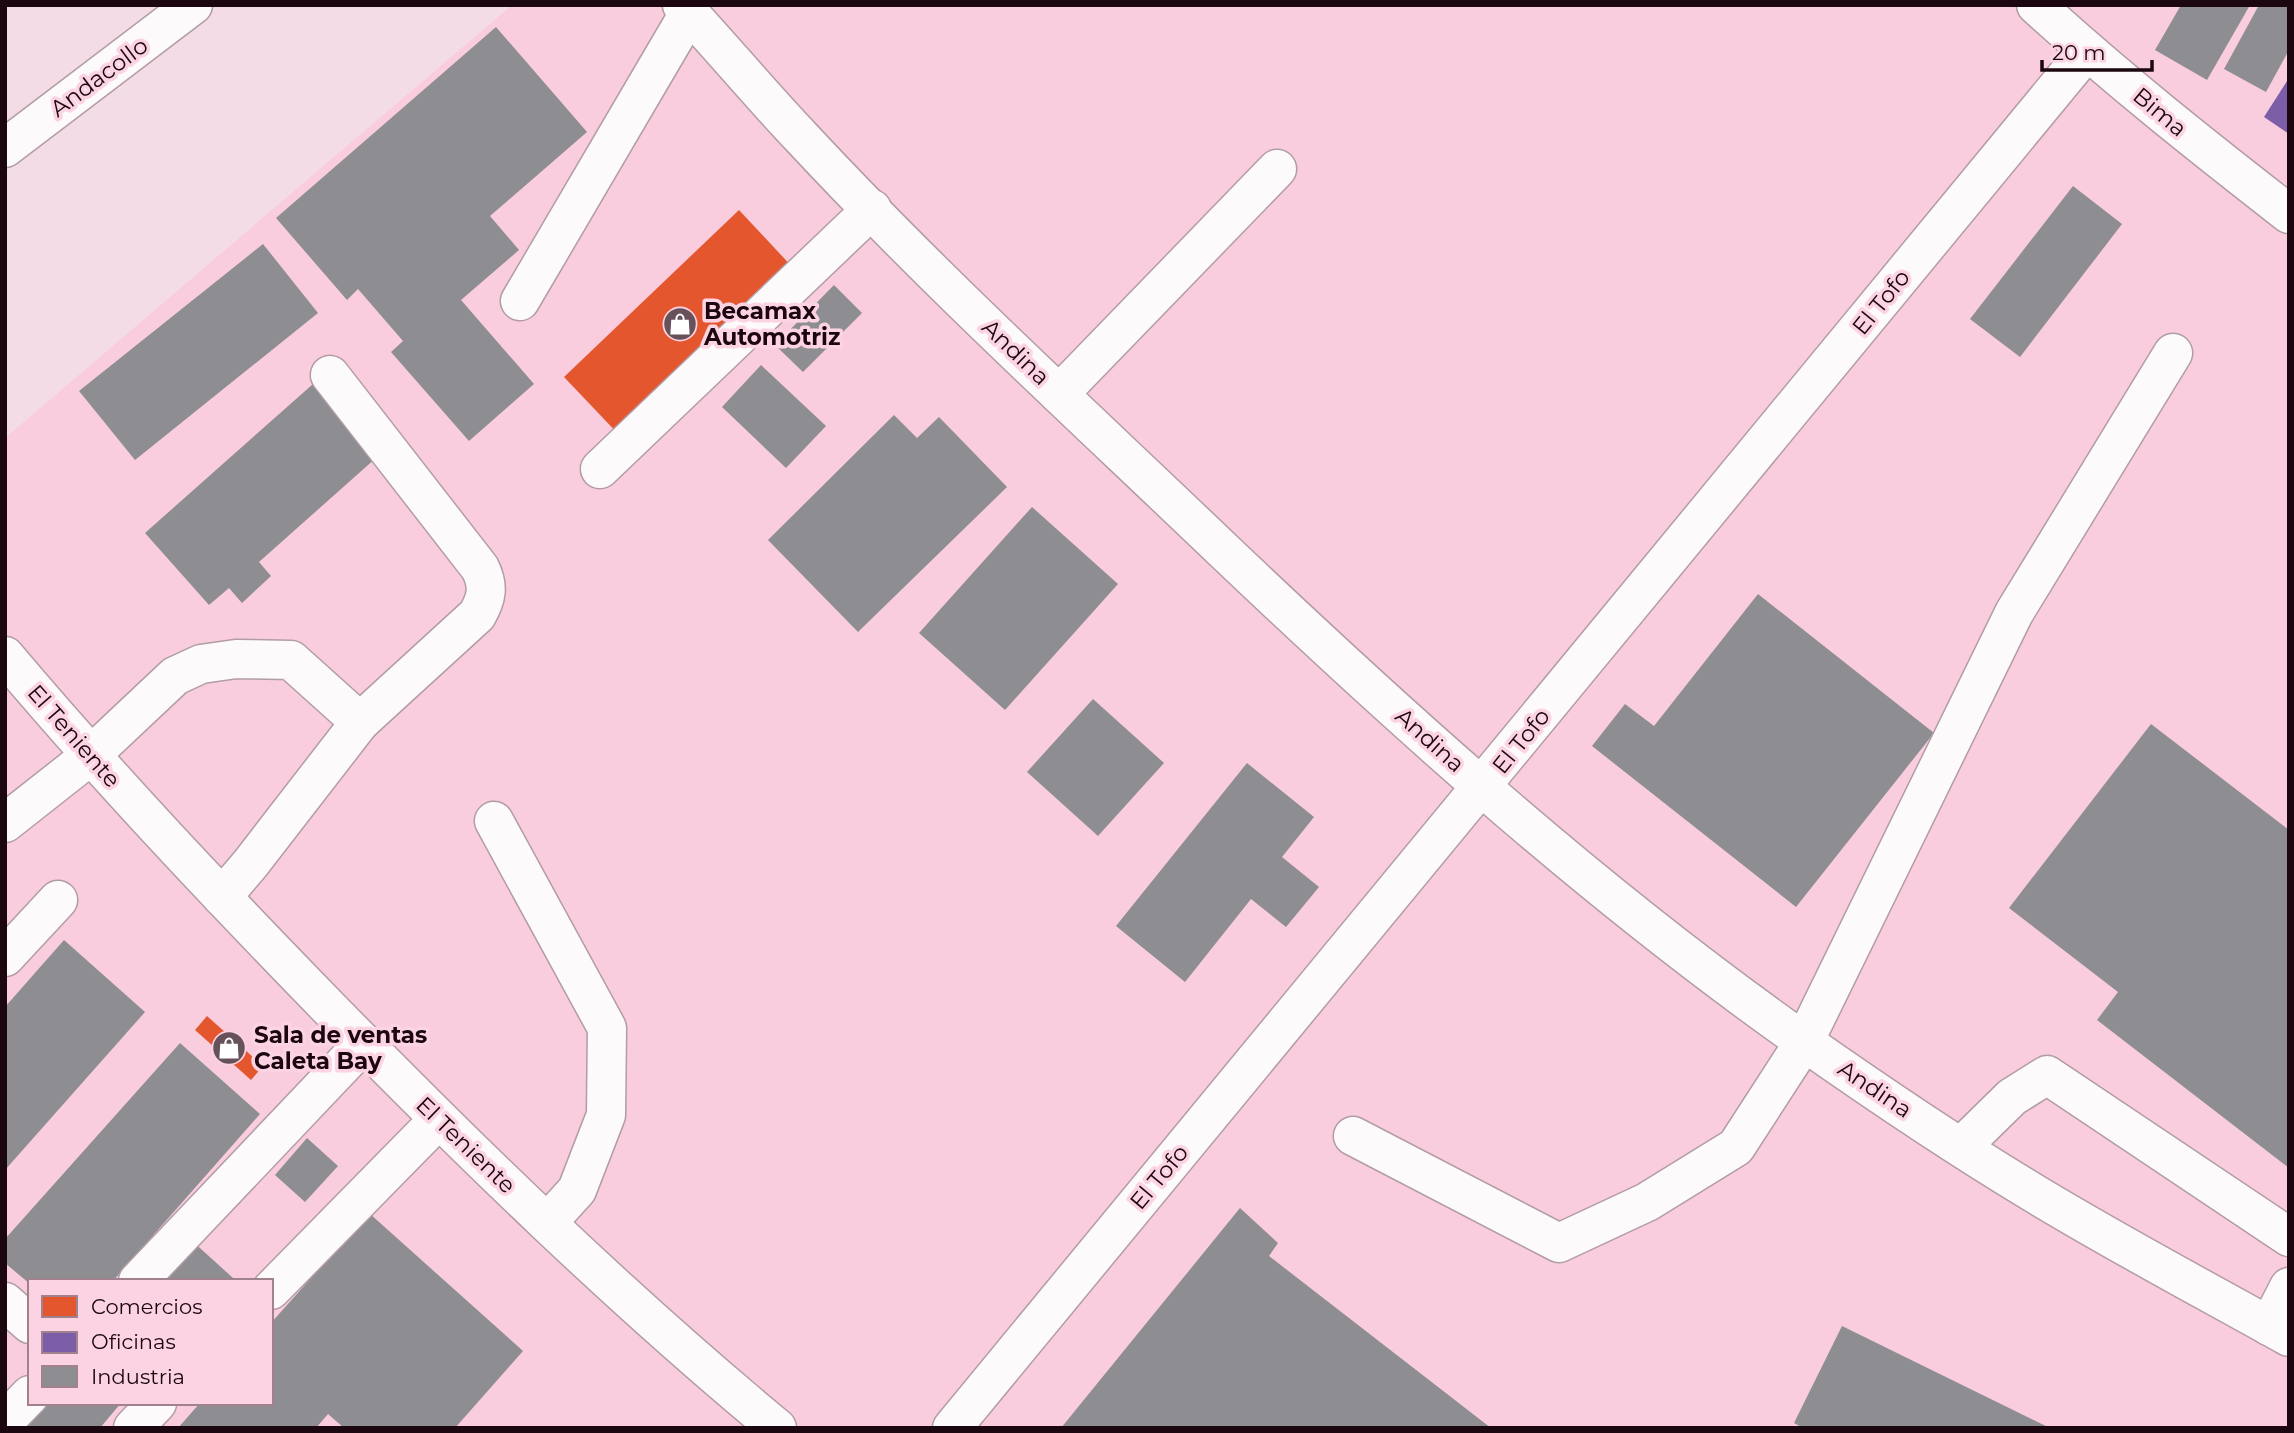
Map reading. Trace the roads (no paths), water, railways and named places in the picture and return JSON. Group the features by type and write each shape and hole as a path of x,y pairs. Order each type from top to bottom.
{"street":[{"name":"Andacollo","path":"5,148 193,5"},
{"name":"Bima","path":"2036,5 2187,135 2289,214"},
{"name":"Andina","path":"686,9 803,140 1059,394 1315,637 1593,881 1804,1042 1961,1147 2029,1191 2148,1260 2279,1331"},
{"path":"520,301 686,9"},
{"name":"El Tofo","path":"952,1428 2087,51"},
{"path":"1059,394 1277,169"},
{"path":"600,470 872,209"},
{"path":"1353,1136 1559,1243 1647,1202 1736,1147 1804,1042 2014,613 2173,354"},
{"path":"222,897 360,722 477,615 487,591 480,568 330,375"},
{"name":"El Teniente","path":"5,656 90,756 438,1120 659,1326 777,1428"},
{"path":"5,822 90,756 175,676 201,664 236,659 291,660 360,722"},
{"path":"494,821 607,1028 606,1115 577,1190 547,1223"},
{"path":"5,957 58,900"},
{"path":"140,1279 364,1044"},
{"path":"1961,1147 2012,1097 2047,1075 2289,1237"},
{"path":"273,1288 438,1120"},
{"path":"2279,1331 2289,1287"},
{"path":"5,1302 28,1322"},
{"path":"5,1421 28,1397"},
{"path":"133,1428 155,1405"}],"place":[{"name":"Becamax Automotriz","path":"680,324"},
{"name":"Sala de ventas Caleta Bay","path":"229,1048"}]}
